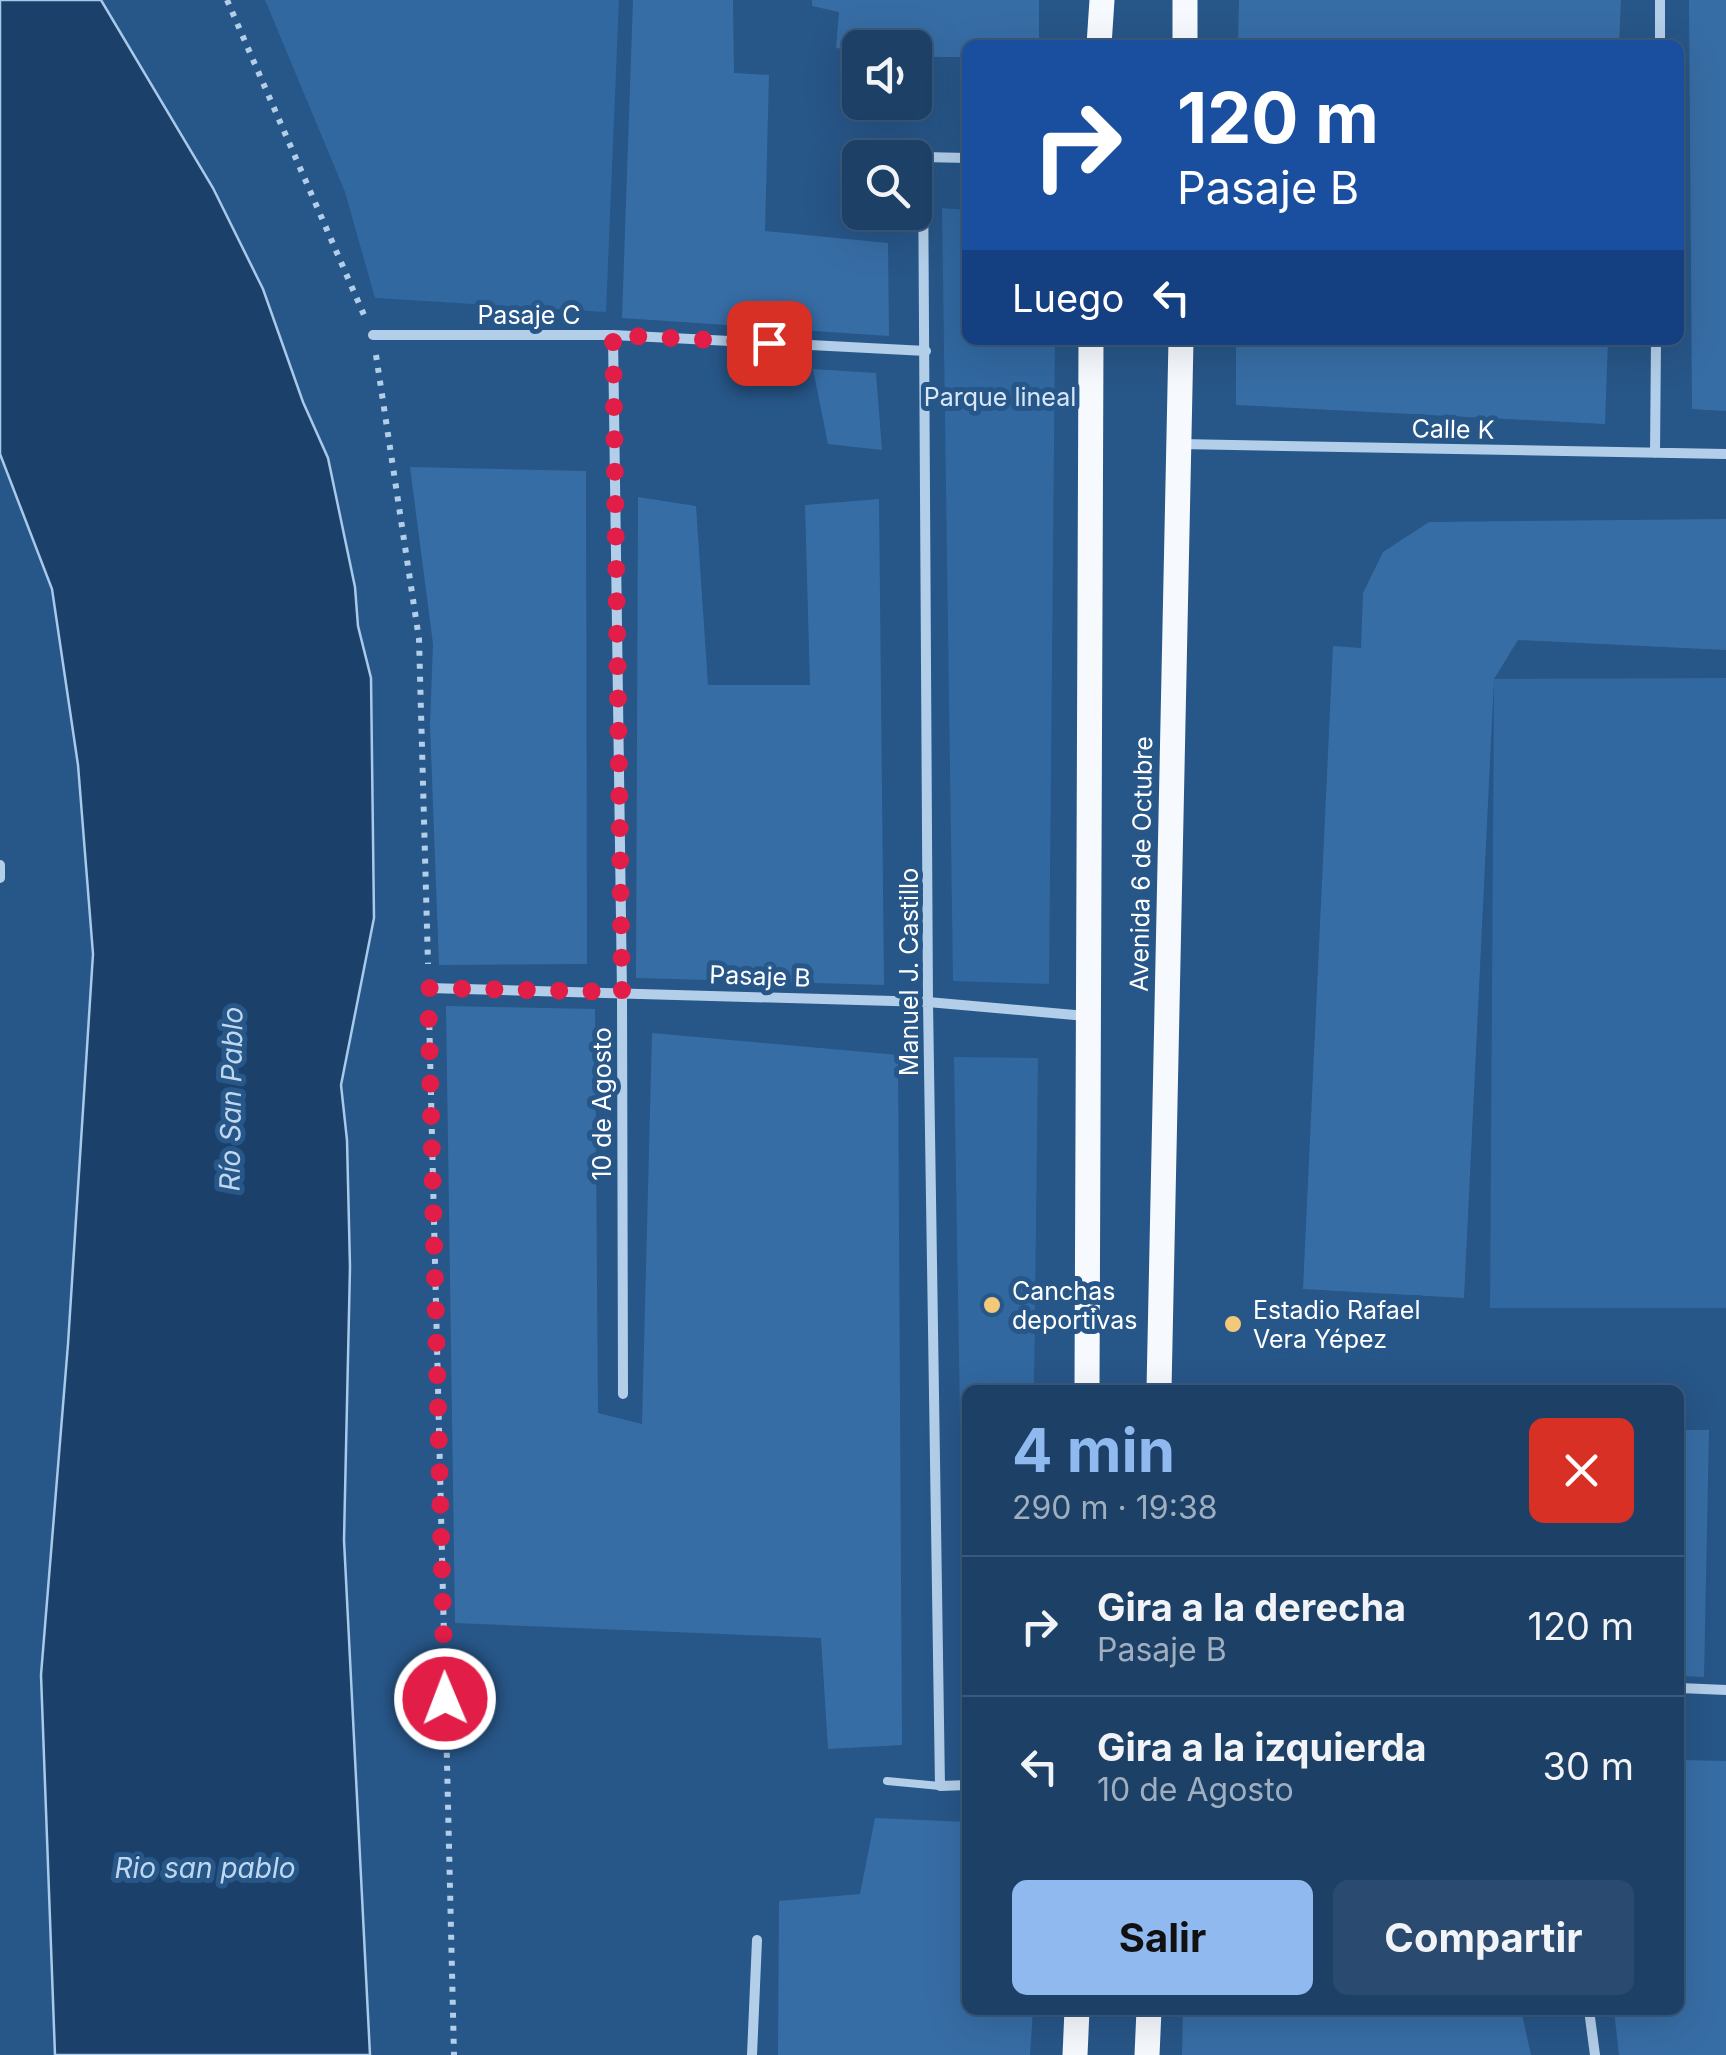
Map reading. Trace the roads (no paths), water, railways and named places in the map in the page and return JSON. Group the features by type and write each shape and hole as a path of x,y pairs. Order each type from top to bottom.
{"main road":[{"path":"1099,40 1102,0"},
{"path":"1185,0 1185,40"},
{"name":"Avenida 6 de Octubre","path":"1087,1385 1091,345"},
{"name":"Avenida 6 de Octubre","path":"1159,1385 1181,345"},
{"path":"1075,2055 1077,2015"},
{"path":"1147,2055 1149,2015"}],"street":[{"path":"1660,0 1660,40"},
{"name":"Manuel J. Castillo","path":"940,1786 928,1002 923,158 962,158"},
{"name":"Pasaje C","path":"373,335 613,335 926,351"},
{"name":"10 de Agosto","path":"613,335 623,1394"},
{"path":"1655,453 1656,345"},
{"name":"Calle K","path":"1179,444 1726,454"},
{"path":"0,865 0,878"},
{"name":"Pasaje B","path":"428,988 928,1002 1089,1016"},
{"path":"1684,1688 1726,1690"},
{"path":"940,1786 962,1785"},
{"path":"752,2055 757,1940"},
{"path":"1590,2015 1594,2055"}],"lane":[{"path":"887,1781 940,1786"}],"water":[{"name":"Rio san pablo","path":"0,0 101,0 213,188 263,289 303,402 328,458 355,587 358,626 371,678 374,918 341,1085 347,1140 350,1267 344,1540 370,2055 55,2055 41,1675 68,1344 93,954 78,765 52,589 0,454"}],"place":[{"name":"Canchas deportivas","path":"992,1305"},
{"name":"Estadio Rafael Vera Yépez","path":"1233,1324"}],"park label":[{"name":"Parque lineal","path":"1000,397"}],"water label":[{"name":"Río San Pablo","path":"231,1099"}]}
